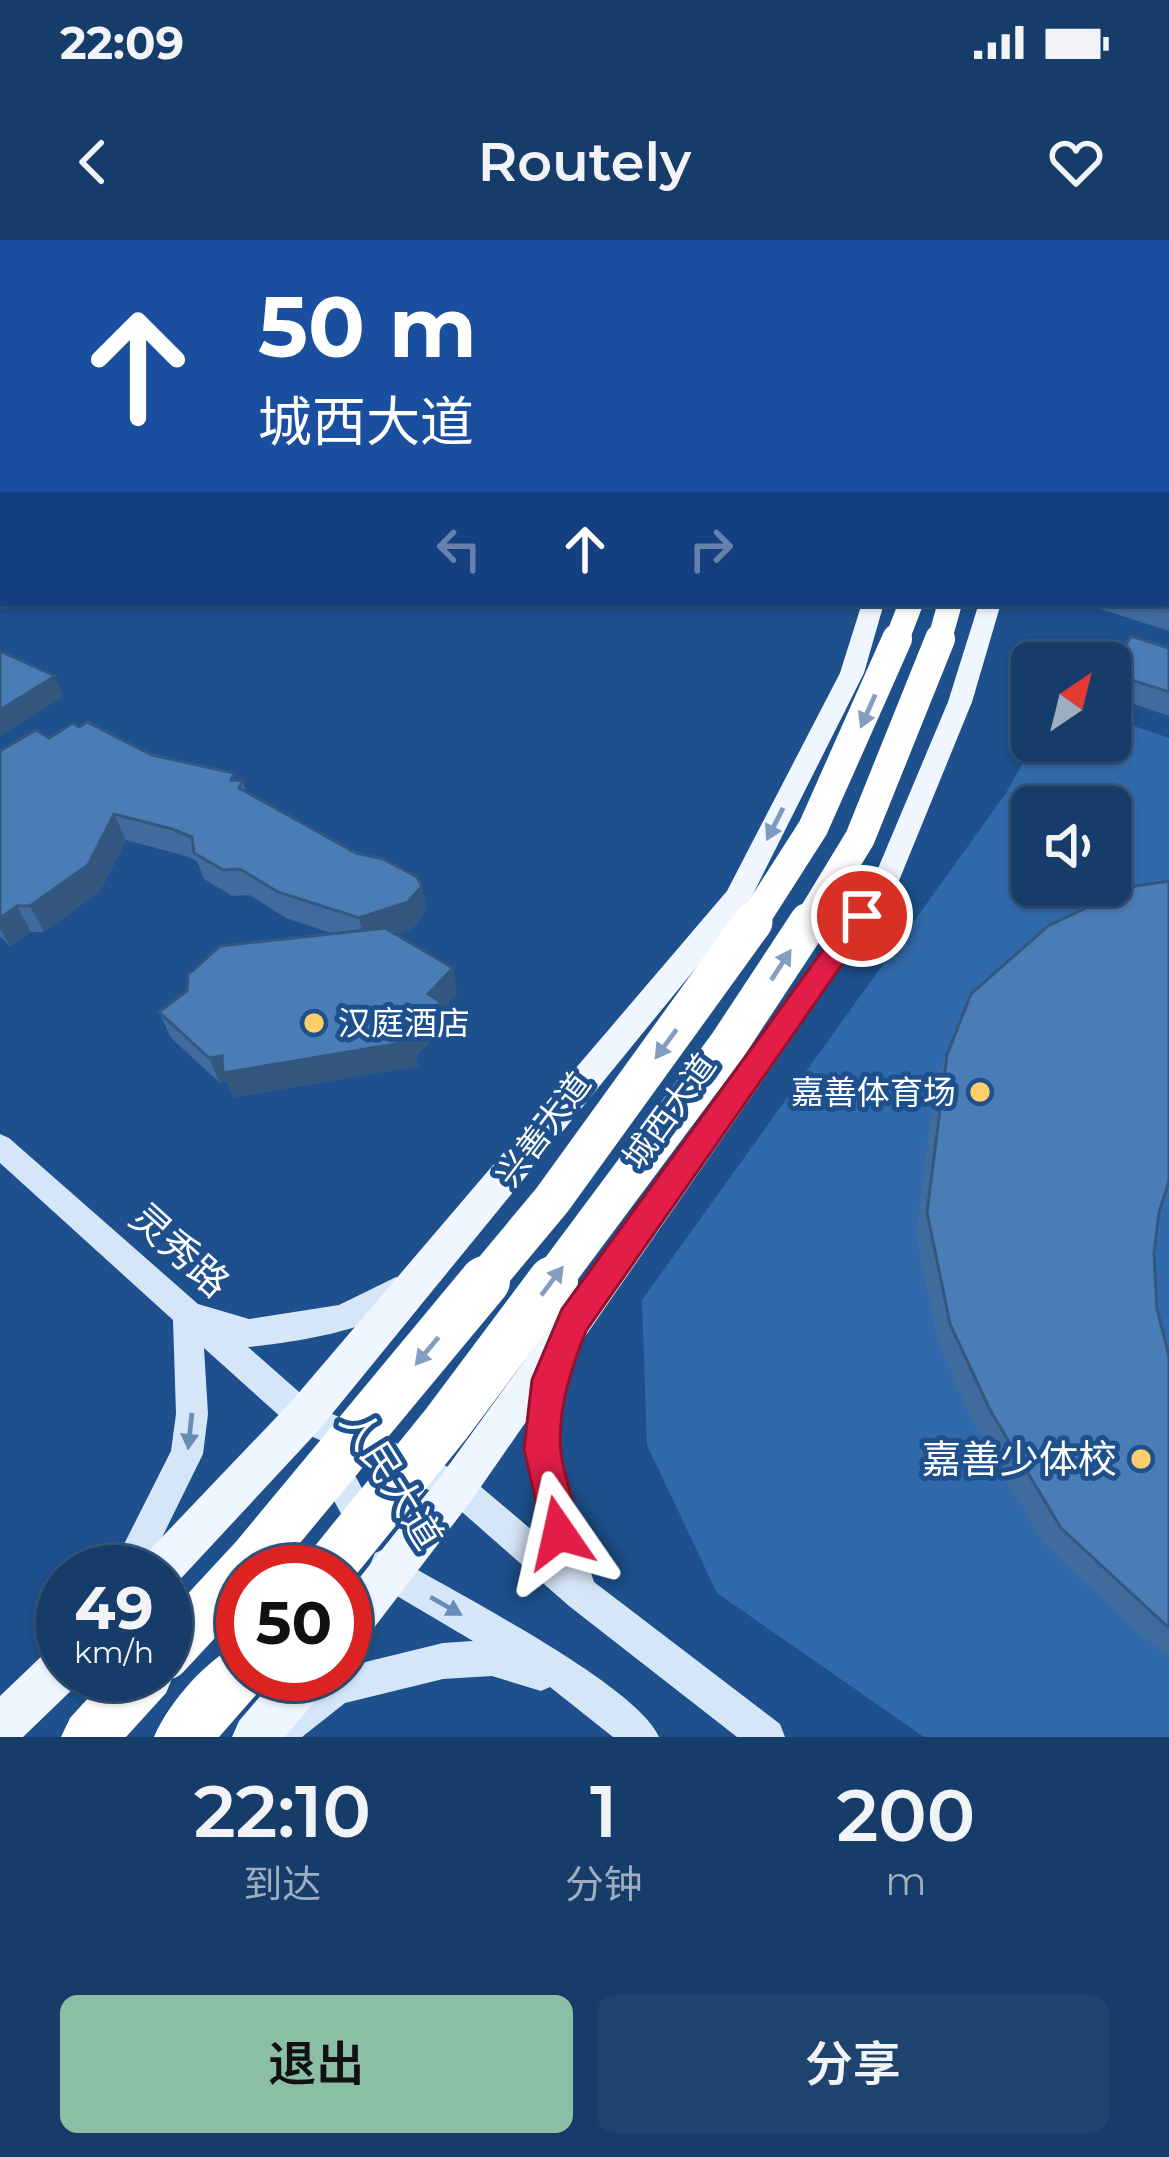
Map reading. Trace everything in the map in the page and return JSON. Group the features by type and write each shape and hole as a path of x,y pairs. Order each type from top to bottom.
{"highway":[{"name":"兴善大道","path":"192,1626 256,1558 552,1200 737,947 813,828 910,606"},
{"path":"348,1545 446,1424 728,1045 795,944 860,838 949,606"},
{"path":"182,1737 216,1699"},
{"path":"88,1737 122,1701"}],"main road":[{"path":"183,1545 304,1417 738,897 852,673 872,606"},
{"name":"城西大道","path":"372,1598 457,1487 886,881 960,701 989,606"},
{"name":"灵秀路","path":"0,1146 304,1417"},
{"path":"141,1545 187,1454 192,1414 188,1314 249,1333 342,1319 380,1303 432,1264"},
{"path":"574,1320 549,1380 542,1449 559,1533 581,1594"},
{"name":"人民大道","path":"304,1417 457,1487 581,1594 767,1737"},
{"name":"人民大道","path":"304,1417 392,1574 578,1684 641,1737"},
{"path":"273,1737 336,1687 443,1661 492,1658 578,1684"},
{"path":"0,1727 36,1693"},
{"path":"255,1737 285,1701"}],"shaded area":[{"name":"嘉善体育场","path":"1131,725 1169,738 1169,1737 924,1737 717,1593 647,1445 642,1300 1006,793 1023,762 1131,762"}],"building":[{"path":"1131,636 1169,648 1169,692 1131,680"},
{"path":"0,651 55,676 0,710"},
{"path":"87,722 152,755 234,773 231,780 243,781 239,788 356,853 383,859 417,877 422,886 408,902 359,918 278,892 240,869 223,870 194,853 192,837 114,814 88,865 30,906 17,906 0,918 0,751 36,730 49,738 73,723 79,727"},
{"path":"1169,881 1169,1181 1154,1254 1157,1309 1169,1356 1169,1628 1061,1528 990,1410 950,1324 927,1212 947,1055 971,994 1048,926 1090,906 1131,906 1131,887"},
{"name":"汉庭酒店","path":"385,928 453,968 428,994 441,1002 411,1031 413,1041 223,1073 222,1056 209,1058 159,1012 187,991 188,975 220,946"}],"place":[{"name":"汉庭酒店","path":"314,1023"},
{"name":"嘉善体育场","path":"980,1092"},
{"name":"嘉善少体校","path":"1141,1459"}],"route":[{"path":"559,1533 542,1449 549,1380 574,1320 862,916"}]}
